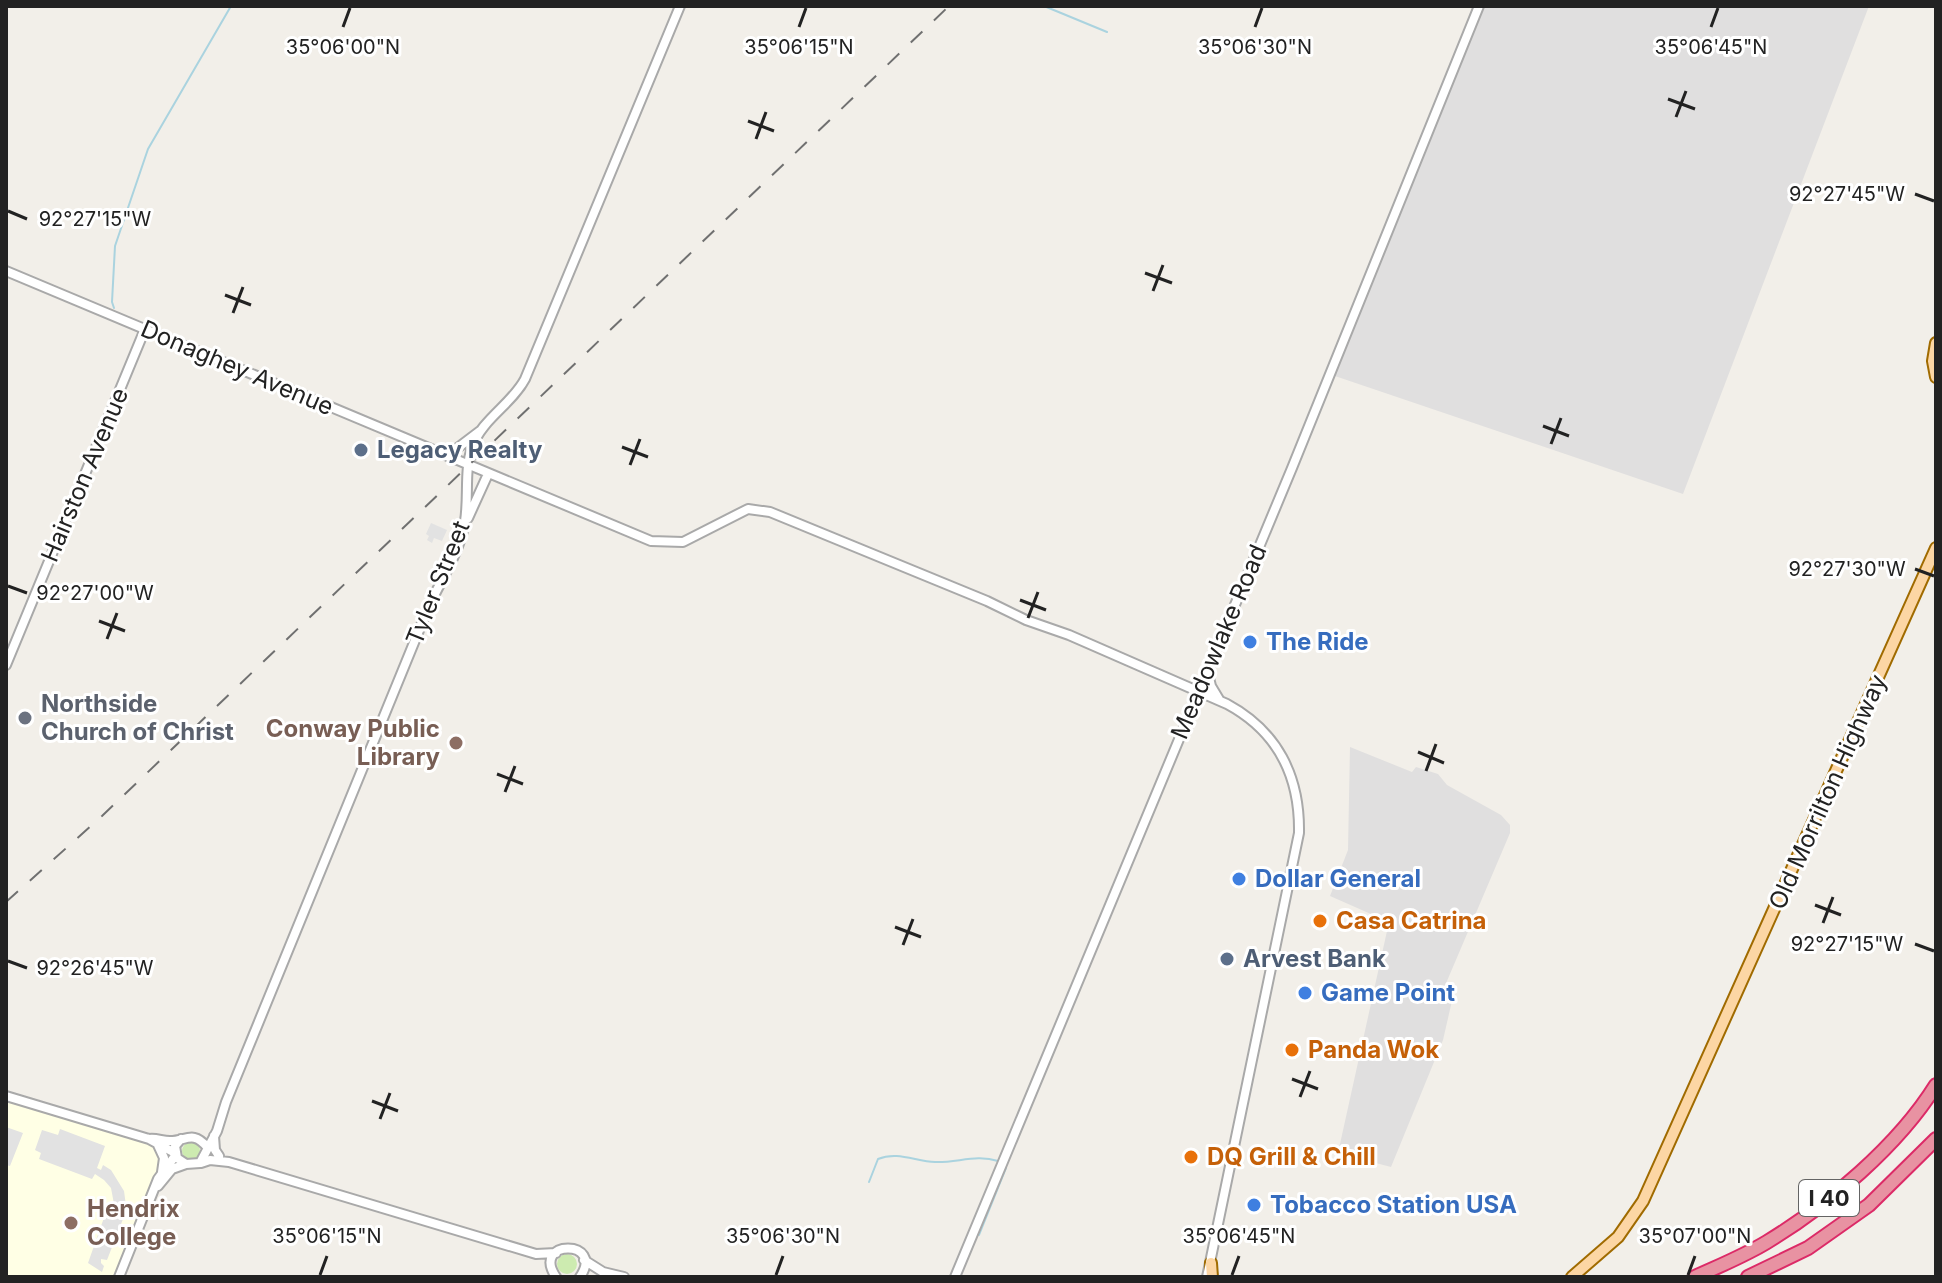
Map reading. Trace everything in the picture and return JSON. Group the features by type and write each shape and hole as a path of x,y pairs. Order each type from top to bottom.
{"highway":[{"name":"I 40","path":"1695,1277 1765,1244 1827,1200 1889,1142 1936,1085"},
{"name":"I 40","path":"1748,1277 1808,1248 1869,1205 1936,1139"}],"main road":[{"path":"1936,343 1933,361 1936,377"},
{"name":"Old Morrilton Highway","path":"1572,1277 1618,1237 1643,1201 1936,548"},
{"path":"1209,1277 1211,1263"}],"street":[{"name":"Tyler Street","path":"207,1149 465,522 472,446 525,379 680,6"},
{"name":"Meadowlake Road","path":"955,1277 1292,468 1479,6"},
{"name":"Donaghey Avenue","path":"6,271 623,531 664,543 683,542 748,509 770,512 1220,701 1245,714 1261,727 1282,755 1296,791 1299,833 1211,1263"},
{"name":"Hairston Avenue","path":"6,665 145,329"},
{"path":"447,456 481,431"},
{"path":"465,522 488,474"},
{"path":"1207,670 1211,686 1220,701"},
{"path":"6,1096 149,1139 173,1141 195,1137 208,1134 217,1124"},
{"path":"214,1136 219,1156"},
{"path":"195,1137 207,1149 229,1162"},
{"path":"149,1139 186,1164"},
{"path":"162,1172 181,1139"},
{"path":"119,1277 162,1172 164,1158 158,1145"},
{"path":"200,1163 207,1149"},
{"path":"157,1187 172,1169 186,1164 210,1160 229,1162 536,1254 556,1253"},
{"path":"554,1273 552,1259 563,1248 571,1247 579,1251 584,1260 585,1267 580,1277"},
{"path":"536,1254 554,1273"},
{"path":"584,1260 603,1272 624,1277"},
{"path":"580,1277 603,1272"}],"shaded area":[{"path":"1485,6 1869,6 1683,494 1329,374"},
{"path":"431,523 447,530 442,541 434,538 432,543 427,540"},
{"path":"1350,747 1412,772 1416,767 1438,774 1447,785 1501,815 1510,825 1510,833 1444,988 1454,992 1443,1040 1391,1167 1338,1153 1389,922 1330,896 1348,850"},
{"name":"Hendrix College","path":"6,1100 157,1147 160,1168 114,1277 6,1277"},
{"path":"6,1127 23,1133 10,1166 6,1165"},
{"path":"60,1129 105,1146 97,1168 101,1170 103,1165 111,1170 124,1191 126,1206 123,1219 107,1260 101,1259 104,1266 102,1272 88,1263 106,1212 112,1213 111,1188 95,1174 92,1179 39,1159 41,1153 35,1150 42,1130 58,1135"}],"green space":[{"path":"191,1142 200,1151 191,1160 182,1151"},
{"path":"567,1254 574,1257 577,1264 574,1271 567,1274 560,1271 557,1264 560,1257"}],"waterway":[{"path":"114,308 115,246 148,149 231,6"},
{"path":"1044,6 1107,32"},
{"path":"869,1182 878,1159 885,1157 935,1162 982,1158 998,1161"},
{"path":"979,1235 1006,1168"}],"railway":[{"path":"6,902 102,816 949,6"}],"place":[{"name":"Legacy Realty","path":"361,450"},
{"name":"The Ride","path":"1250,642"},
{"name":"Northside Church of Christ","path":"25,718"},
{"name":"Conway Public Library","path":"456,743"},
{"name":"Dollar General","path":"1239,879"},
{"name":"Casa Catrina","path":"1320,921"},
{"name":"Arvest Bank","path":"1227,959"},
{"name":"Game Point","path":"1305,993"},
{"name":"Panda Wok","path":"1292,1050"},
{"name":"DQ Grill & Chill","path":"1191,1157"},
{"name":"Tobacco Station USA","path":"1254,1205"},
{"name":"Hendrix College","path":"71,1223"}]}
